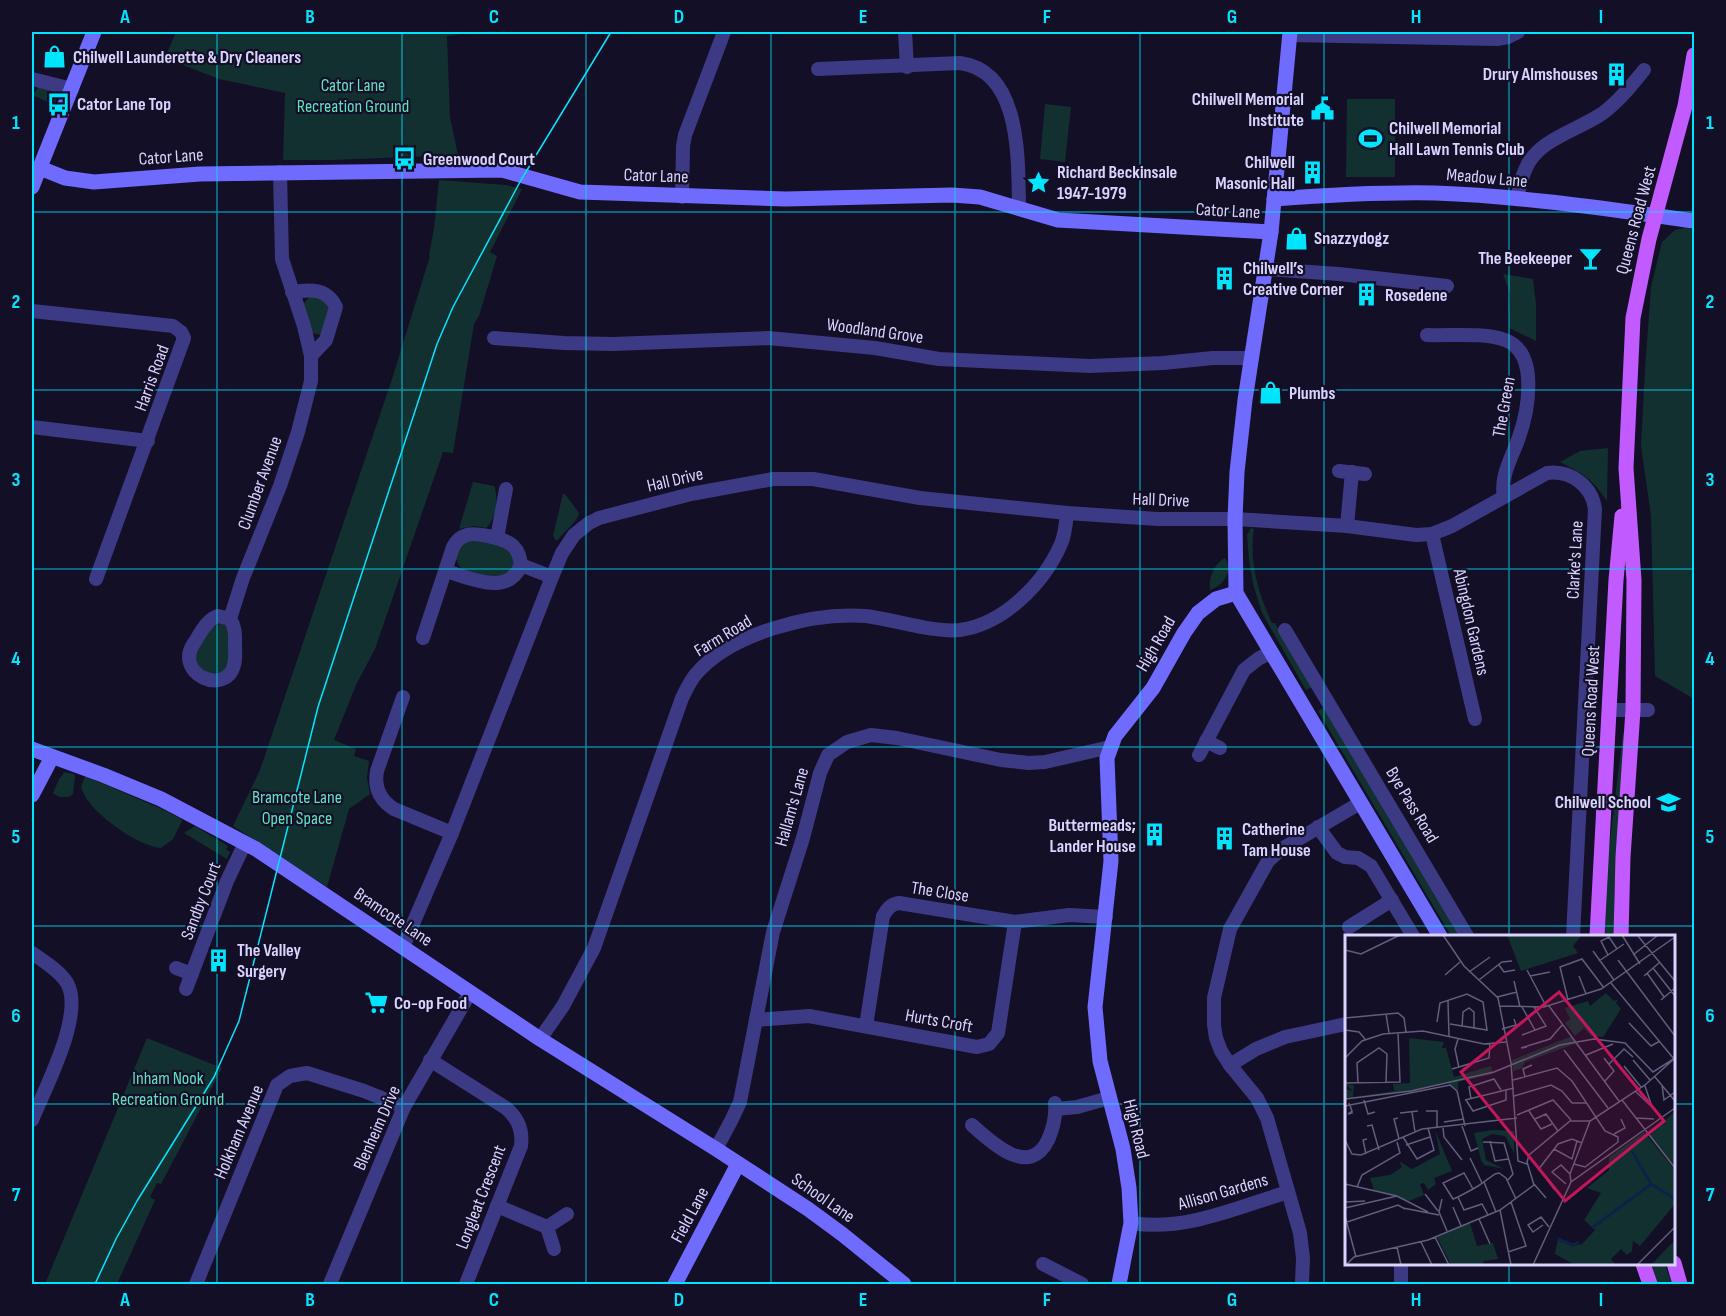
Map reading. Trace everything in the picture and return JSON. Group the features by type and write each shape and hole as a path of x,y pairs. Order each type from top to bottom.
{"main road":[{"name":"Queens Road West","path":"1597,935 1633,318 1649,240 1685,106 1695,55"},
{"name":"Queens Road West","path":"1621,935 1623,857 1641,710 1626,468"},
{"path":"1644,1265 1650,1284"},
{"path":"1675,1265 1680,1284"}],"street":[{"path":"32,187 94,32"},
{"path":"682,197 685,135 724,32"},
{"path":"905,32 907,67"},
{"path":"1439,935 1236,593 1235,519 1239,460 1251,358 1271,232 1290,33 1497,39 1518,32"},
{"path":"818,69 968,64 982,69 997,82 1013,125 1019,209"},
{"path":"1516,199 1525,169 1535,154 1548,143 1604,112 1622,96 1644,69"},
{"path":"32,79 72,89"},
{"name":"Cator Lane","path":"40,168 65,178 94,182 200,174 502,170 580,192 786,199 980,196 1049,218 1075,222 1271,232"},
{"name":"Clumber Avenue","path":"230,619 222,616 214,617 190,650 191,667 201,677 221,680 232,670 235,658 235,629 230,619 243,578 280,486 298,432 311,381 311,356 304,326 282,259 280,172"},
{"name":"Meadow Lane","path":"1274,199 1436,193 1656,214 1695,221"},
{"path":"1266,269 1339,274 1447,286"},
{"path":"292,292 308,290 324,292 330,296 336,307 326,340 311,356"},
{"name":"Harris Road","path":"32,311 172,326 182,332 184,338 184,344 96,579"},
{"path":"1426,335 1442,335 1442,350"},
{"name":"The Green","path":"1442,335 1492,337 1506,340 1517,349 1523,358 1529,377 1527,393 1522,428 1502,483 1504,497"},
{"name":"Woodland Grove","path":"494,338 564,344 613,344 768,338 875,348 939,358 1090,366 1213,358 1251,358"},
{"path":"32,427 148,441"},
{"path":"1347,526 1352,472"},
{"name":"Clarke's Lane","path":"1235,519 1347,526 1416,535 1432,534 1452,526 1547,473 1554,472 1568,476 1586,487 1594,501 1595,509 1573,935"},
{"name":"Hall Drive","path":"403,947 452,833 561,556 574,535 589,523 599,518 691,494 756,481 796,478 920,498 1068,513 1158,519 1235,519"},
{"path":"497,538 506,489"},
{"name":"Farm Road","path":"540,1039 563,1006 594,948 682,698 695,674 739,643 784,625 814,618 835,615 865,616 957,630 981,624 1008,609 1034,586 1060,545 1068,513"},
{"path":"423,638 456,541 461,537 473,533 497,538 514,546 521,565 513,578 500,584 487,583 446,571"},
{"name":"Abingdon Gardens","path":"1432,534 1475,719"},
{"path":"521,565 552,577"},
{"name":"High Road","path":"1119,1284 1131,1223 1125,1159 1098,1049 1095,1017 1096,989 1111,861 1106,782 1107,758 1119,730 1153,688 1198,613 1216,599 1236,593"},
{"name":"Bye Pass Road","path":"1285,630 1299,639 1323,693 1466,935"},
{"path":"1199,755 1244,670 1271,652"},
{"path":"1302,706 1323,693"},
{"path":"403,697 377,771 375,779 378,793 394,809 452,833"},
{"path":"1609,710 1641,710"},
{"name":"Hallam's Lane","path":"716,1149 740,1102 773,932 803,838 824,761 838,747 862,736 883,736 1001,760 1029,763 1045,762 1110,747"},
{"path":"1206,741 1220,748"},
{"name":"Bramcote Lane","path":"32,749 160,799 245,843 540,1039 716,1149"},
{"path":"32,795 52,757"},
{"name":"Allison Gardens","path":"1302,1284 1302,1247 1268,1118 1252,1091 1230,1065 1216,1038 1213,1012 1216,983 1226,940 1250,891 1268,861 1280,850 1360,803"},
{"path":"1318,827 1337,853 1346,857 1358,858 1371,866 1412,935"},
{"name":"Sandby Court","path":"186,989 245,843"},
{"path":"1349,927 1392,900"},
{"name":"The Close","path":"866,1026 883,916 892,905 899,903 1015,922 1069,915 1106,917"},
{"name":"Hurts Croft","path":"756,1020 809,1016 977,1047 989,1044 998,1033 1015,922"},
{"path":"32,952 65,981 73,1002 71,1019 64,1040 32,1120"},
{"path":"176,968 192,974"},
{"name":"Blenheim Drive","path":"330,1284 404,1107 470,993"},
{"path":"1230,1065 1285,1036 1345,1024"},
{"name":"Longleat Crescent","path":"430,1060 506,1108 516,1118 521,1133 521,1146 466,1284"},
{"name":"Holkham Avenue","path":"196,1284 277,1085 291,1076 307,1073 364,1091 404,1107"},
{"path":"975,1134 1008,1153 1020,1156 1033,1155 1043,1148 1049,1137 1056,1106 1077,1107 1109,1098"},
{"name":"School Lane","path":"716,1149 842,1234 904,1284"},
{"name":"Field Lane","path":"675,1284 738,1164"},
{"name":"Allison Gardens","path":"1131,1223 1153,1226 1179,1224 1288,1192"},
{"path":"498,1206 547,1227 554,1249"},
{"path":"547,1227 567,1214"},
{"path":"1043,1264 1082,1284"},
{"path":"1401,1265 1401,1284"}],"green space":[{"name":"Cator Lane Recreation Ground","path":"176,32 475,32 447,36 450,117 458,155 283,160 285,93 219,79 165,58"},
{"path":"39,87 51,88 57,97 54,105 32,95"},
{"path":"1347,99 1395,99 1395,177 1346,177"},
{"path":"1045,104 1071,107 1065,162 1040,159"},
{"name":"Bramcote Lane Open Space","path":"439,180 506,185 522,189 490,252 497,256 479,316 474,324 453,453 443,452 375,649 356,685 334,740 356,749 354,756 369,761 367,778 370,794 349,809 327,887 233,826 260,770 392,379 430,256"},
{"path":"1694,229 1694,699 1655,676 1651,516 1641,446 1651,287 1662,242 1675,230"},
{"path":"1503,274 1533,279 1536,341 1509,328 1510,293"},
{"path":"314,296 329,307 321,335 312,333 302,306 309,297"},
{"path":"1608,448 1607,501 1586,477 1560,462 1580,451"},
{"path":"473,482 494,486 496,508 486,528 474,526 459,529"},
{"path":"563,494 579,513 573,524 558,540 555,540 553,535"},
{"path":"1251,528 1254,529 1253,553 1256,577 1263,600 1272,623 1275,623 1312,687 1306,690 1262,613 1253,584 1249,560 1247,535"},
{"path":"474,539 496,543 507,548 515,567 496,581 461,569 455,557 462,542"},
{"path":"1225,558 1228,563 1228,573 1220,585 1210,590 1213,572"},
{"path":"222,623 229,628 230,659 223,672 209,673 197,665 195,653 212,628"},
{"path":"1324,707 1459,935 1450,935 1318,711"},
{"path":"1626,730 1614,895 1614,935 1603,935 1608,857 1623,733"},
{"path":"65,772 74,774 75,777 73,794 68,797 53,793"},
{"path":"85,776 181,819 173,839 161,848 151,846 114,826 85,796 81,787"},
{"path":"195,826 228,846 226,849 230,852 227,859 184,833"},
{"name":"Inham Nook Recreation Ground","path":"147,1038 222,1068 161,1184 157,1183 150,1197 155,1200 117,1284 45,1284"},
{"path":"1651,1265 1665,1265 1672,1284 1657,1284"}],"tram line":[{"path":"95,1284 137,1201 214,1077 239,1021 318,707 437,344 453,307 521,180 611,32"}],"place":[{"name":"Chilwell Launderette & Dry Cleaners","path":"55,57"},
{"name":"Drury Almshouses","path":"1616,74"},
{"name":"Cator Lane Top","path":"59,104"},
{"name":"Chilwell Memorial Institute","path":"1322,109"},
{"name":"Chilwell Memorial Hall Lawn Tennis Club","path":"1371,138"},
{"name":"Greenwood Court","path":"405,159"},
{"name":"Chilwell Masonic Hall","path":"1313,172"},
{"name":"Richard Beckinsale 1947-1979","path":"1039,182"},
{"name":"Snazzydogz","path":"1296,238"},
{"name":"The Beekeeper","path":"1590,258"},
{"name":"Chilwell’s Creative Corner","path":"1225,278"},
{"name":"Rosedene","path":"1367,295"},
{"name":"Plumbs","path":"1271,393"},
{"name":"Chilwell School","path":"1669,802"},
{"name":"Buttermeads; Lander House","path":"1154,835"},
{"name":"Catherine Tam House","path":"1224,839"},
{"name":"The Valley Surgery","path":"219,960"},
{"name":"Co-op Food","path":"376,1003"}]}
